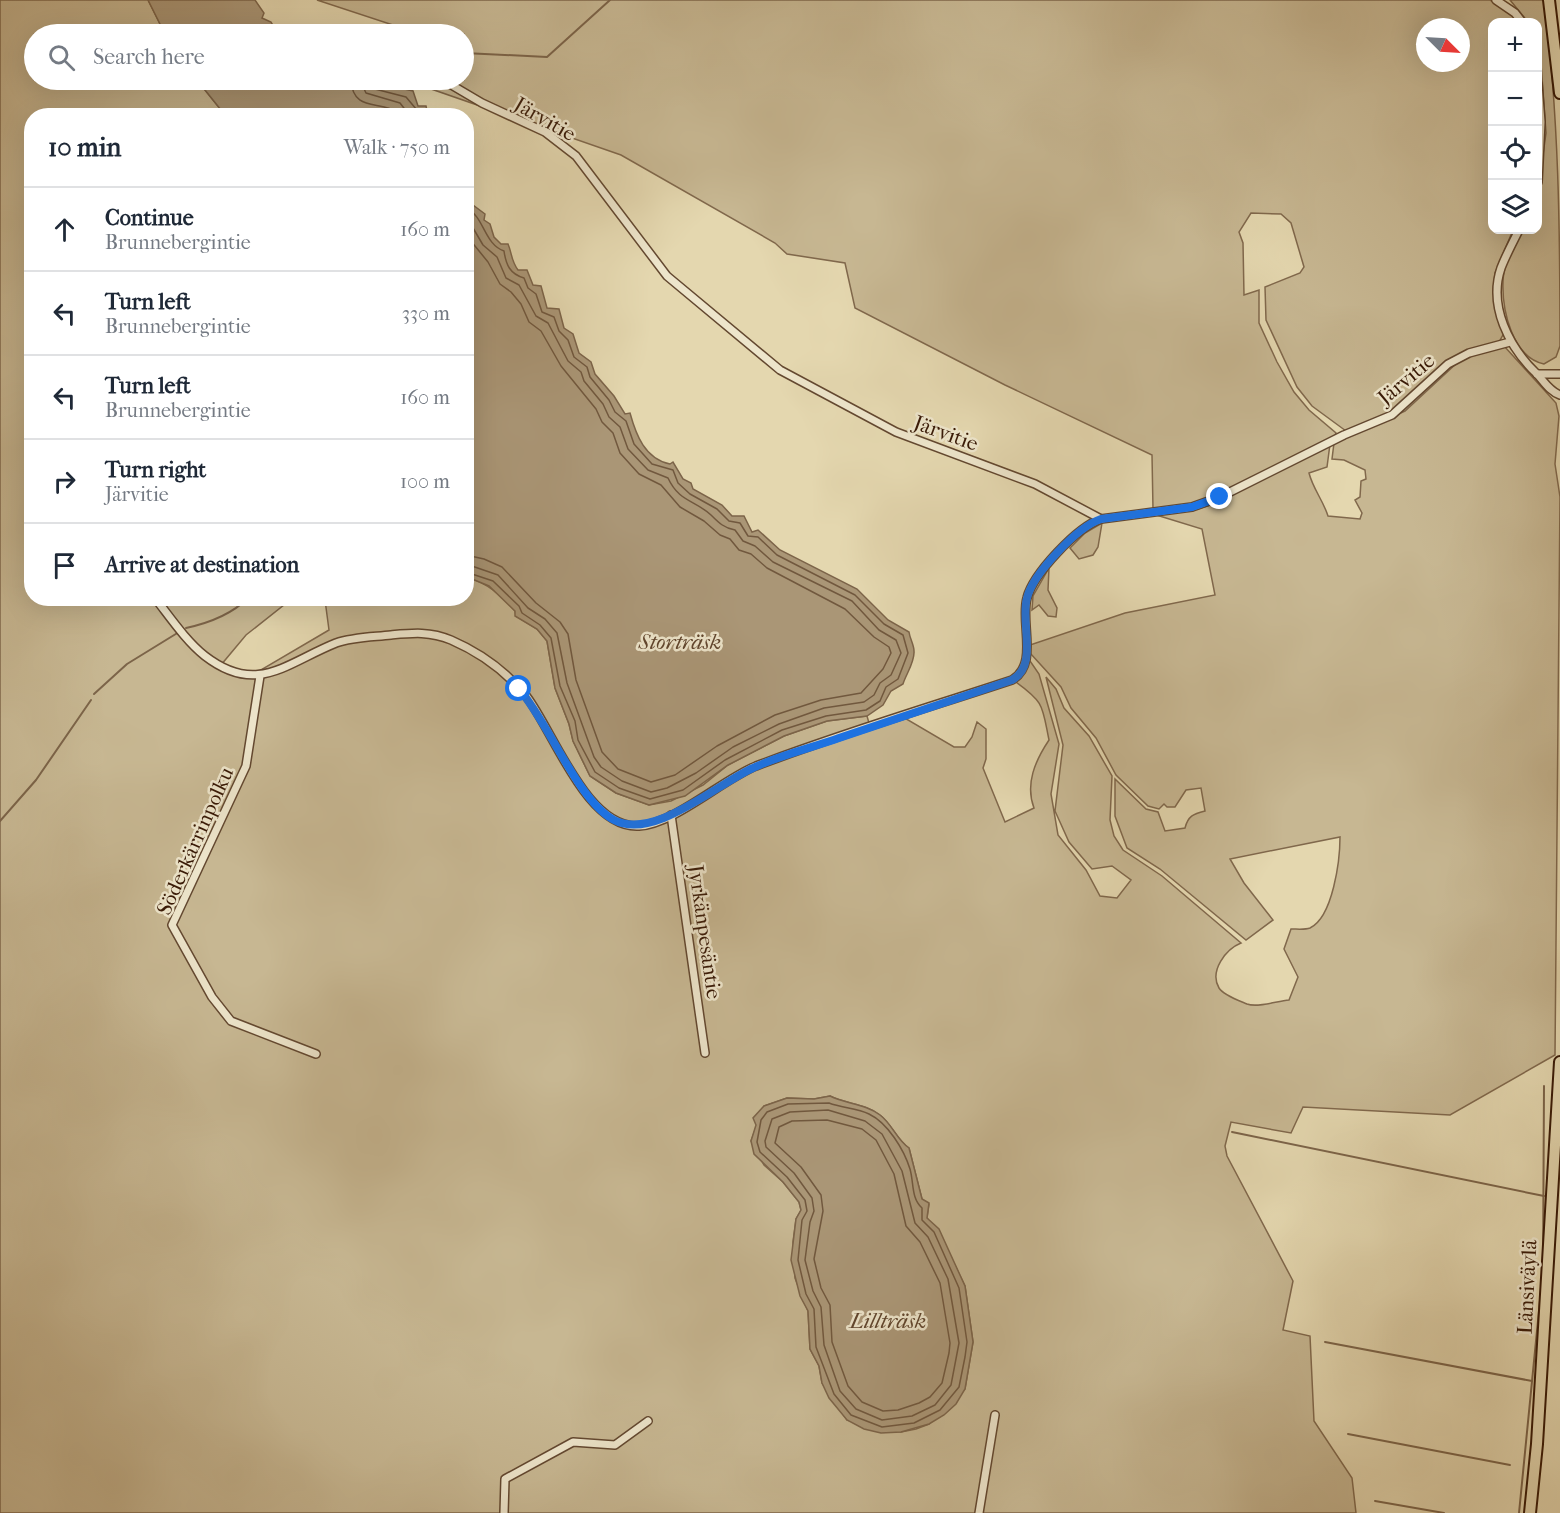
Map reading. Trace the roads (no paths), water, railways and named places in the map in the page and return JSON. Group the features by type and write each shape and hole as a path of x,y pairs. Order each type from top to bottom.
{"main road":[{"path":"1549,0 1560,93"},
{"name":"Länsiväylä","path":"1530,1513 1537,1444 1560,1062"}],"street":[{"path":"1496,0 1519,18"},
{"name":"Järvitie","path":"460,90 482,103 545,132 576,156 667,276 780,370 906,437 1035,484 1101,519 1192,507 1220,497 1344,435 1392,415 1448,364 1468,353 1510,342"},
{"path":"1538,180 1541,126"},
{"path":"1517,234 1501,269 1498,282 1500,313 1510,342 1549,388 1560,395"},
{"path":"1537,374 1560,374"},
{"path":"162,606 204,655 236,672 260,676 338,642 411,632 437,634 480,655 511,679 528,698 593,802 607,816 620,823 637,826 671,814 754,767 1017,677 1022,672 1027,654 1024,614 1031,585 1047,564 1077,534 1087,525 1101,519"},
{"name":"Söderkärrinpolku","path":"260,676 246,766 172,925 212,997 231,1021 316,1054"},
{"name":"Jyrkänpesäntie","path":"671,814 705,1053"},
{"path":"979,1513 995,1415"},
{"path":"504,1513 505,1479 573,1442 615,1445 648,1421"}],"water":[{"path":"148,0 255,0 264,13 262,18 272,24 160,24"},
{"path":"205,90 409,90 413,91 418,106 426,106 426,108 219,108"},
{"name":"Storträsk","path":"474,206 485,214 484,220 490,224 494,237 501,244 508,244 518,270 527,270 533,285 541,286 547,308 559,309 564,328 573,334 579,353 591,362 595,374 614,396 625,414 630,413 635,430 648,451 661,461 670,464 673,462 683,479 691,483 693,489 722,505 732,516 744,516 752,532 758,530 780,550 857,589 888,620 909,632 914,655 903,684 891,691 883,705 867,716 827,721 784,736 728,765 685,796 649,805 616,793 590,776 573,741 555,688 547,641 537,629 515,616 515,611 489,586 474,580"},
{"name":"Lillträsk","path":"830,1096 874,1111 909,1148 922,1199 929,1203 927,1218 939,1229 965,1286 973,1342 965,1389 956,1404 944,1415 929,1424 901,1432 881,1433 864,1429 847,1420 829,1398 822,1383 819,1366 810,1349 808,1311 800,1296 791,1260 796,1219 801,1210 799,1202 783,1182 754,1154 751,1141 756,1125 753,1118 764,1106 787,1098 814,1099"}],"waterway":[{"path":"474,53 547,57 610,0"},
{"path":"186,628 219,618 238,606"},
{"path":"94,694 127,664 179,632"},
{"path":"0,821 36,780 91,700"},
{"path":"1519,1513 1543,1270 1544,1086"},
{"path":"1232,1132 1544,1196"},
{"path":"1325,1342 1532,1381"},
{"path":"1348,1434 1510,1465"},
{"path":"1375,1501 1444,1513"}]}
